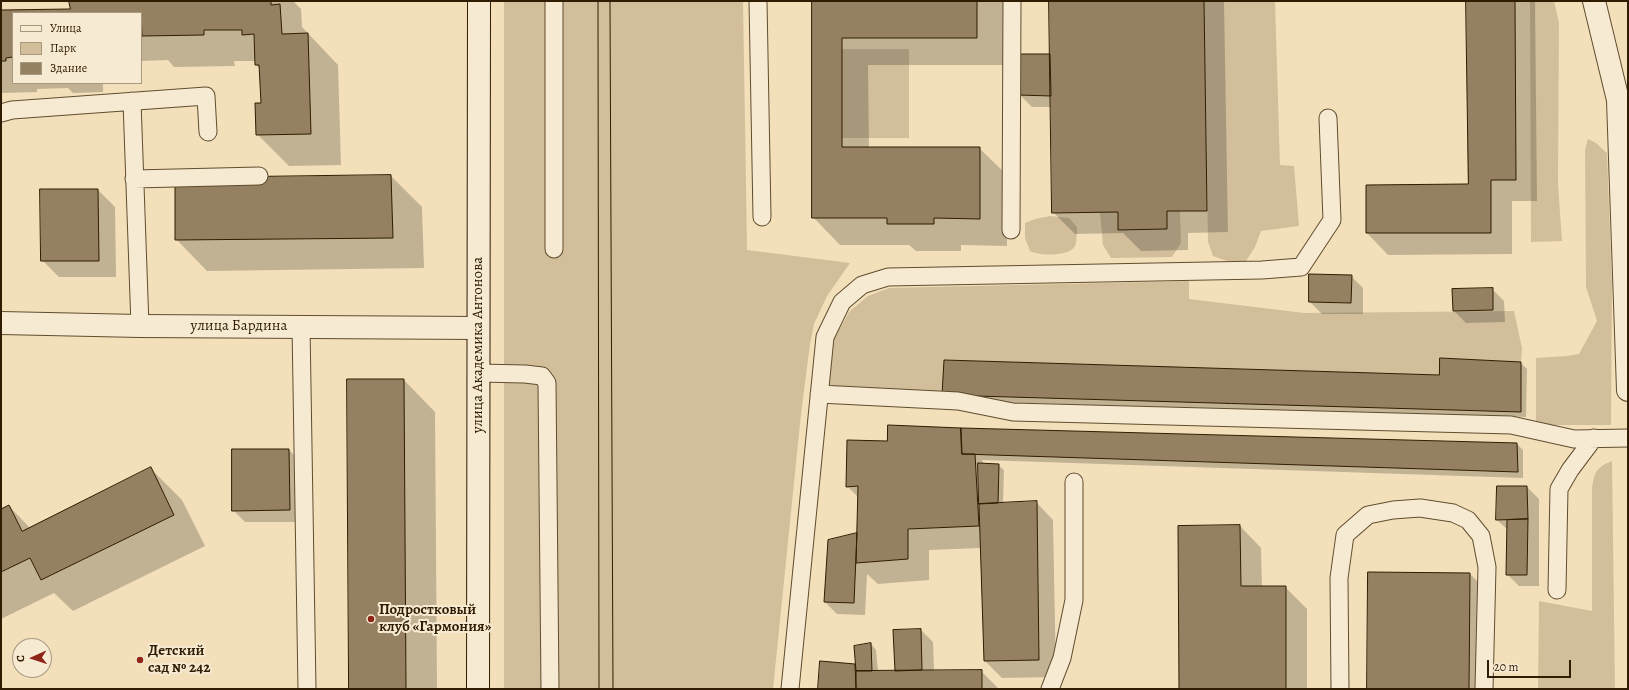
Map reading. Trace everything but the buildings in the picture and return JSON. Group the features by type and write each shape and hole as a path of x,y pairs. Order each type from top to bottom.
{"street":[{"name":"улица Академика Антонова","path":"478,689 479,1"},
{"path":"1594,1 1618,100 1628,390"},
{"name":"улица Бардина","path":"1,323 140,326 478,328"}],"lane":[{"path":"554,1 554,250"},
{"path":"758,1 762,217"},
{"path":"1011,230 1012,1"},
{"path":"1,113 20,110 206,96 208,132"},
{"path":"132,101 140,326"},
{"path":"790,689 825,337 842,302 862,285 888,277 1246,271 1301,266 1332,220 1328,118"},
{"path":"134,179 259,176"},
{"path":"301,326 307,689"},
{"path":"478,374 525,374 542,376 547,383 550,689"},
{"path":"819,394 958,401 1013,412 1511,425 1574,439 1628,438"},
{"path":"1557,590 1559,489 1570,470 1594,438"},
{"path":"1050,689 1062,658 1074,600 1074,482"},
{"path":"1340,689 1340,578 1345,535 1368,515 1392,510 1420,508 1452,513 1468,520 1481,536 1487,567 1484,689"}],"green space":[{"path":"504,1 743,1 747,250 850,263 827,296 814,324 810,344 801,414 773,689 504,689"},
{"path":"1204,1 1275,1 1280,165 1294,166 1299,226 1261,231 1255,247 1246,261 1227,261 1213,256 1208,242"},
{"path":"1530,1 1554,1 1559,23 1558,184 1562,241 1531,242"},
{"path":"842,49 909,49 909,138 842,138"},
{"path":"1588,139 1596,143 1607,153 1612,285 1611,425 1536,425 1536,358 1579,354 1597,321 1586,287 1585,150"},
{"path":"1167,211 1180,211 1181,243 1172,257 1111,258 1103,245 1100,212 1118,212 1119,230 1167,229"},
{"path":"1050,216 1069,218 1077,227 1077,239 1072,250 1060,254 1047,255 1030,251 1025,238 1025,223"},
{"path":"1189,281 1189,299 1304,313 1514,311 1522,348 1521,362 1440,358 1439,375 944,360 942,395 830,386 825,378 833,341 849,312 868,296 889,288"},
{"path":"1612,461 1615,689 1538,689 1539,601 1592,611 1592,489 1595,475 1599,468"}],"tram line":[{"path":"598,1 599,689"},
{"path":"610,1 613,689"}],"place":[{"name":"Подростковый клуб «Гармония»","path":"371,619"},
{"name":"Детский сад № 242","path":"140,660"}]}
